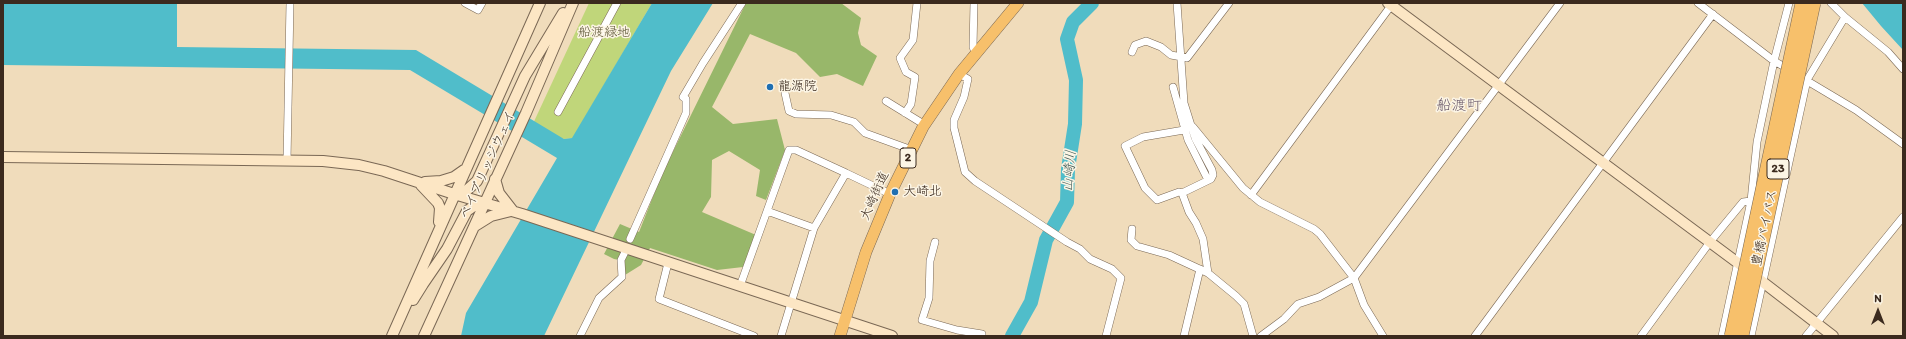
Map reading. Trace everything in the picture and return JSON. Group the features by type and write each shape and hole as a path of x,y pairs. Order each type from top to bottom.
{"highway":[{"name":"豊橋バイパス","path":"1731,336 1802,3"},
{"name":"豊橋バイパス","path":"1742,336 1814,3"}],"main road":[{"name":"大崎街道","path":"840,336 866,252 890,194 925,124 959,74 1018,3"}],"street":[{"path":"287,161 290,3"},
{"path":"465,3 478,10 482,3"},
{"name":"ベイブリッジウェイ","path":"392,336 540,3"},
{"path":"454,194 466,191 477,181 525,76 570,3"},
{"name":"ベイブリッジウェイ","path":"424,336 526,112 573,3"},
{"path":"558,112 617,3"},
{"path":"630,239 686,113 686,99 683,97 703,62 742,3"},
{"path":"905,113 911,104 915,77 906,72 900,58 913,40 917,3"},
{"path":"974,3 973,47 976,54"},
{"path":"1177,3 1184,103 1201,151 1212,170 1213,175 1208,180 1182,193 1179,192 1157,200 1146,188 1125,146 1144,137 1184,130"},
{"path":"1132,52 1135,45 1146,41 1161,47 1171,55 1187,58 1229,3"},
{"path":"1261,336 1284,320 1298,304 1319,297 1354,278 1560,3"},
{"path":"1698,3 1774,61 1856,110 1903,144"},
{"path":"1722,336 1751,201 1757,142 1774,61 1789,3"},
{"path":"1831,3 1845,17 1888,52 1903,69"},
{"path":"1251,194 1391,4 1738,262 1762,283 1833,336"},
{"path":"1475,336 1714,14"},
{"path":"1752,336 1762,283 1807,80 1845,17"},
{"path":"959,74 968,79 964,97 954,120 956,136 965,172 975,181 1051,232 1080,249 1090,259 1112,269 1121,278 1106,336"},
{"path":"1173,87 1184,130 1208,180"},
{"path":"786,93 789,111 796,114 831,115 854,122 865,133 912,150"},
{"path":"886,101 925,124"},
{"path":"1191,124 1243,188 1260,202 1318,231 1354,278 1364,305 1383,336"},
{"path":"740,286 790,150 796,150 890,194"},
{"path":"3,157 323,161 359,165 518,212 668,263 845,319 892,336"},
{"path":"419,183 441,181 454,177 465,170"},
{"path":"781,336 814,228 846,174"},
{"path":"495,179 499,193 518,212"},
{"path":"419,183 438,203 440,208 438,230"},
{"path":"1182,193 1189,212 1202,235 1208,272"},
{"path":"1640,336 1710,242 1743,202 1751,201"},
{"path":"398,321 447,250 467,211 474,206 485,202"},
{"path":"767,211 814,228"},
{"path":"474,226 491,216 518,212"},
{"path":"1806,336 1815,323 1903,217"},
{"path":"1132,229 1131,240 1137,246 1169,255 1208,272 1244,304 1253,336"},
{"path":"935,242 930,260 929,298 922,320 957,330 982,334 982,336"},
{"path":"580,336 599,298 622,277 621,260 624,254"},
{"path":"668,263 659,299 735,333 754,336"},
{"path":"1184,336 1200,269"}],"green space":[{"name":"船渡緑地","path":"589,3 652,3 573,138 564,139 531,128"},
{"path":"746,3 841,3 861,18 858,33 861,45 877,56 863,86 837,74 820,77 796,53 750,34 712,107 733,124 777,119 785,150 766,200 756,196 760,170 729,151 712,160 711,197 702,212 756,235 743,267 717,270 650,248 641,265 625,275 624,261 614,259 604,254 620,224 639,232 662,174"}],"water":[{"path":"3,3 177,3 177,47 416,50 564,139 572,138 652,3 713,3 671,71 544,336 461,336 466,313 557,158 410,70 3,65"},
{"path":"1862,3 1903,3 1903,50 1881,26"}],"waterway":[{"name":"山崎川","path":"1012,336 1031,302 1046,240 1067,202 1068,169 1075,124 1076,80 1067,39 1073,22 1092,3"}],"place":[{"name":"龍源院","path":"770,87"},
{"name":"大崎北","path":"895,192"}],"district":[{"name":"船渡町","path":"1459,106"}]}
